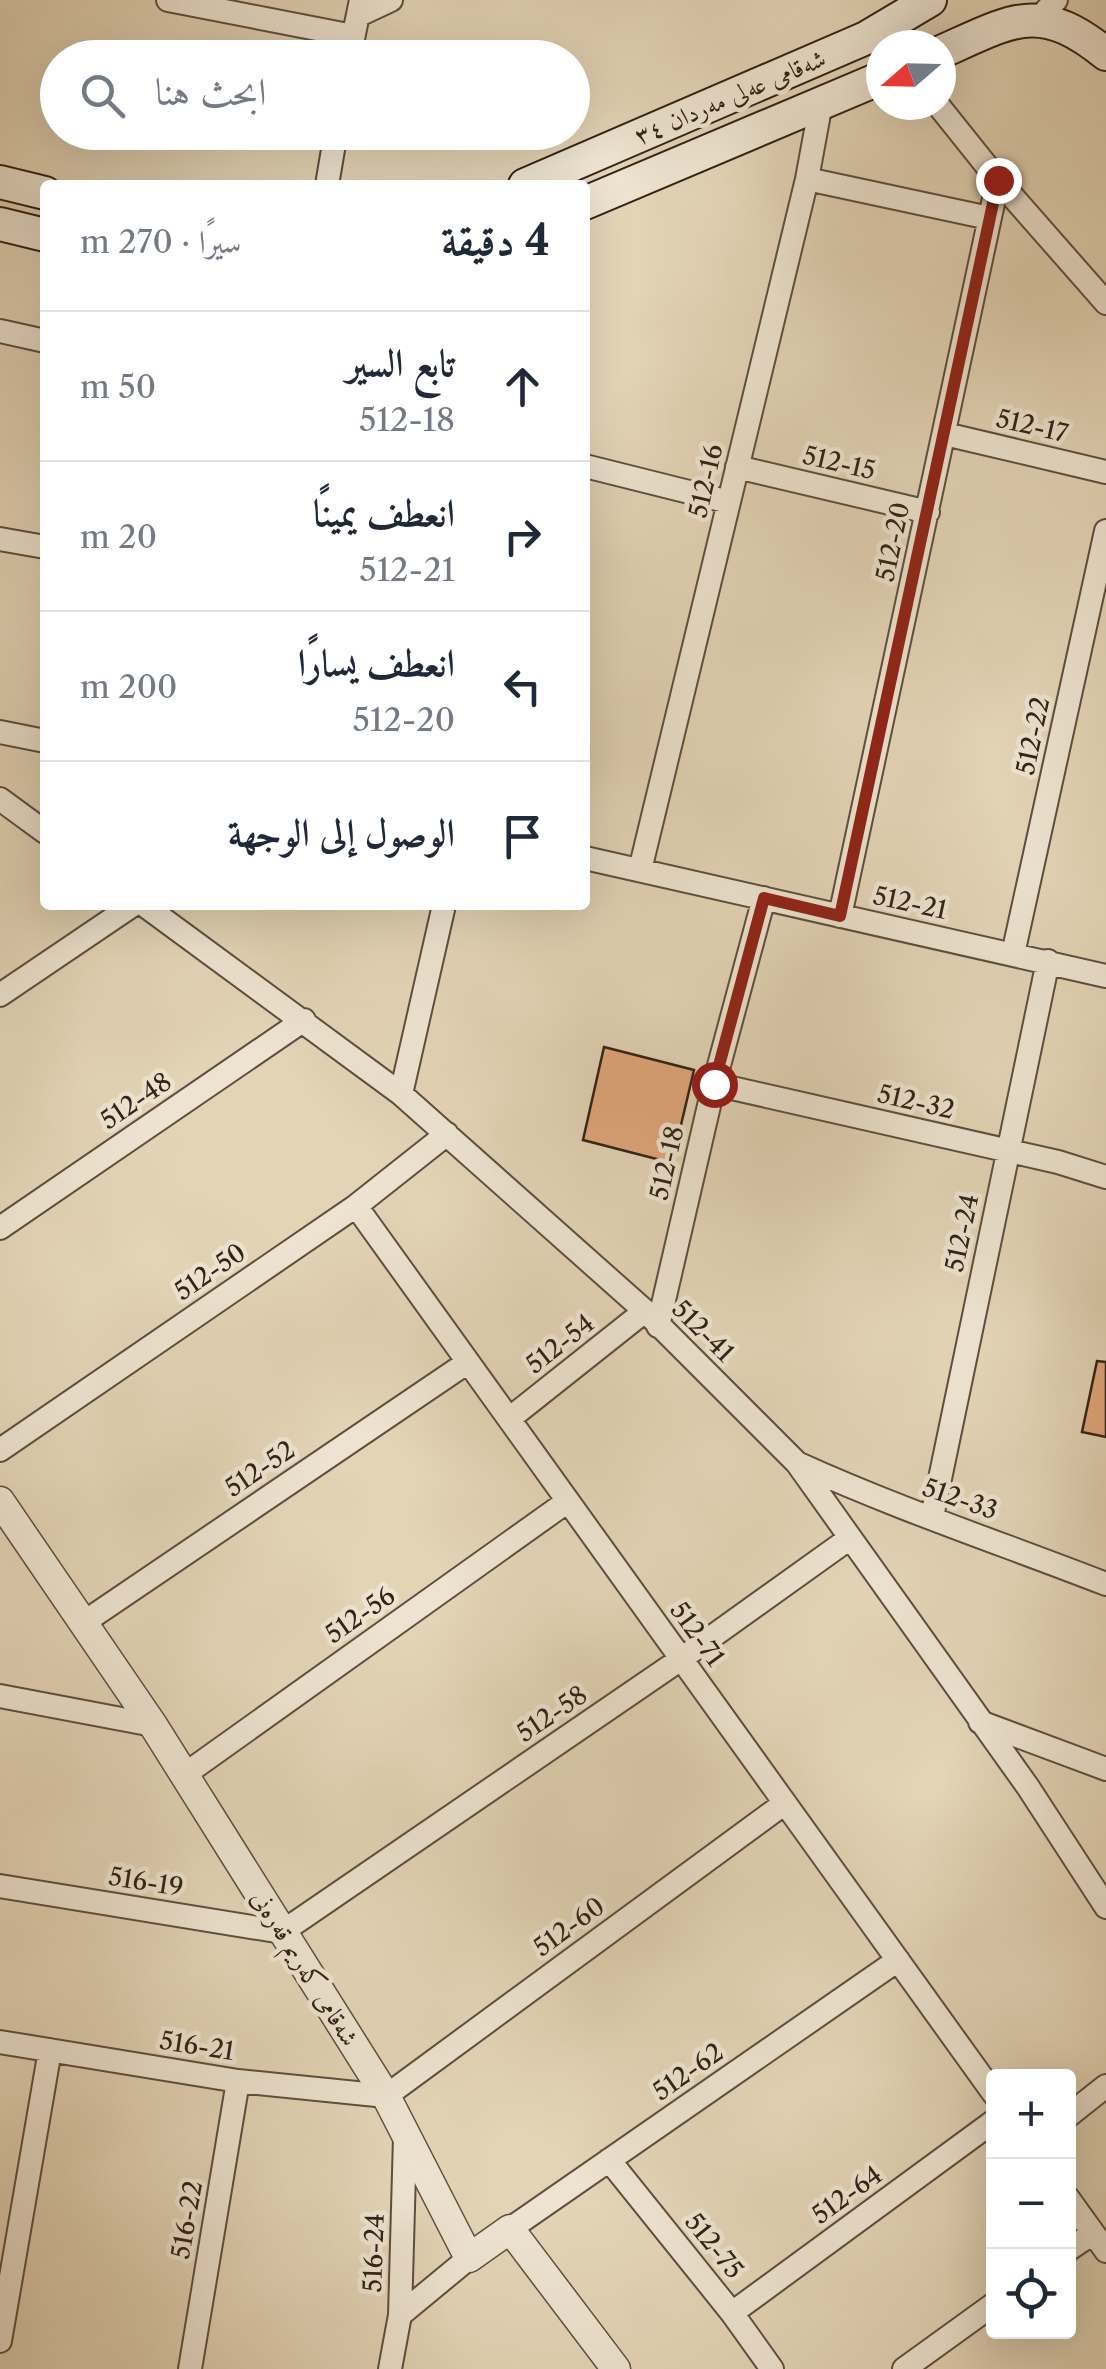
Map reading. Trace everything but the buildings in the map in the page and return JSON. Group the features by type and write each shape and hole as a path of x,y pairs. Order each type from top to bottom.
{"main road":[{"name":"شەقامی عەلی مەردان ٣٤","path":"879,30 930,0"},
{"path":"956,45 1040,8 1106,54"},
{"name":"شەقامی عەلی مەردان ٣٤","path":"537,180 866,38"},
{"name":"شەقامی عەلی مەردان ٣٤","path":"590,201 866,84"},
{"path":"0,182 40,191"},
{"path":"0,224 40,234"}],"street":[{"path":"168,0 355,27 392,0"},
{"name":"512-16","path":"640,870 807,178 821,103"},
{"path":"950,120 1106,304"},
{"path":"328,180 333,150"},
{"path":"807,178 989,218"},
{"name":"512-20","path":"840,916 998,180"},
{"path":"0,331 40,340"},
{"name":"512-17","path":"945,434 1106,472"},
{"name":"512-15","path":"736,466 928,512"},
{"path":"590,467 729,502"},
{"name":"512-22","path":"1013,954 1101,586 1106,531"},
{"path":"0,540 40,546"},
{"path":"0,732 40,740"},
{"path":"0,800 40,828"},
{"name":"512-21","path":"590,859 1106,976"},
{"name":"512-18","path":"652,1319 764,898"},
{"path":"0,995 127,910"},
{"name":"512-41","path":"151,910 401,1094 652,1319 797,1463 1028,1787 1106,1907"},
{"path":"401,1094 443,910"},
{"name":"512-24","path":"932,1517 1048,961"},
{"name":"512-48","path":"0,1228 304,1020"},
{"name":"512-32","path":"714,1084 1106,1177"},
{"name":"512-50","path":"0,1450 356,1206 447,1134"},
{"name":"512-71","path":"356,1206 986,2083"},
{"name":"512-54","path":"509,1419 652,1319"},
{"name":"512-52","path":"83,1622 468,1362"},
{"name":"512-33","path":"797,1463 880,1501 1106,1584"},
{"name":"512-56","path":"184,1774 568,1501"},
{"name":"شەقامی کەریم قەرەنی","path":"3,1508 153,1725 386,2096 469,2258"},
{"name":"512-58","path":"282,1932 681,1659 850,1538"},
{"path":"0,1696 153,1725"},
{"path":"980,1722 1106,1769"},
{"name":"512-60","path":"386,2096 784,1803"},
{"name":"516-19","path":"0,1886 282,1932"},
{"name":"512-62","path":"510,2229 898,1960"},
{"name":"516-21","path":"0,2042 238,2081 386,2096"},
{"path":"0,2340 50,2050"},
{"name":"516-22","path":"190,2369 238,2081"},
{"path":"1076,2110 1106,2086"},
{"name":"512-64","path":"732,2313 986,2127"},
{"name":"516-24","path":"390,2369 400,2315 404,2137"},
{"name":"512-75","path":"609,2160 772,2369"},
{"path":"1072,2249 1100,2242 1076,2209"},
{"path":"400,2315 510,2229 616,2369"},
{"path":"904,2369 986,2310"}],"route":[{"path":"714,1084 764,898 840,916 998,180"}]}
